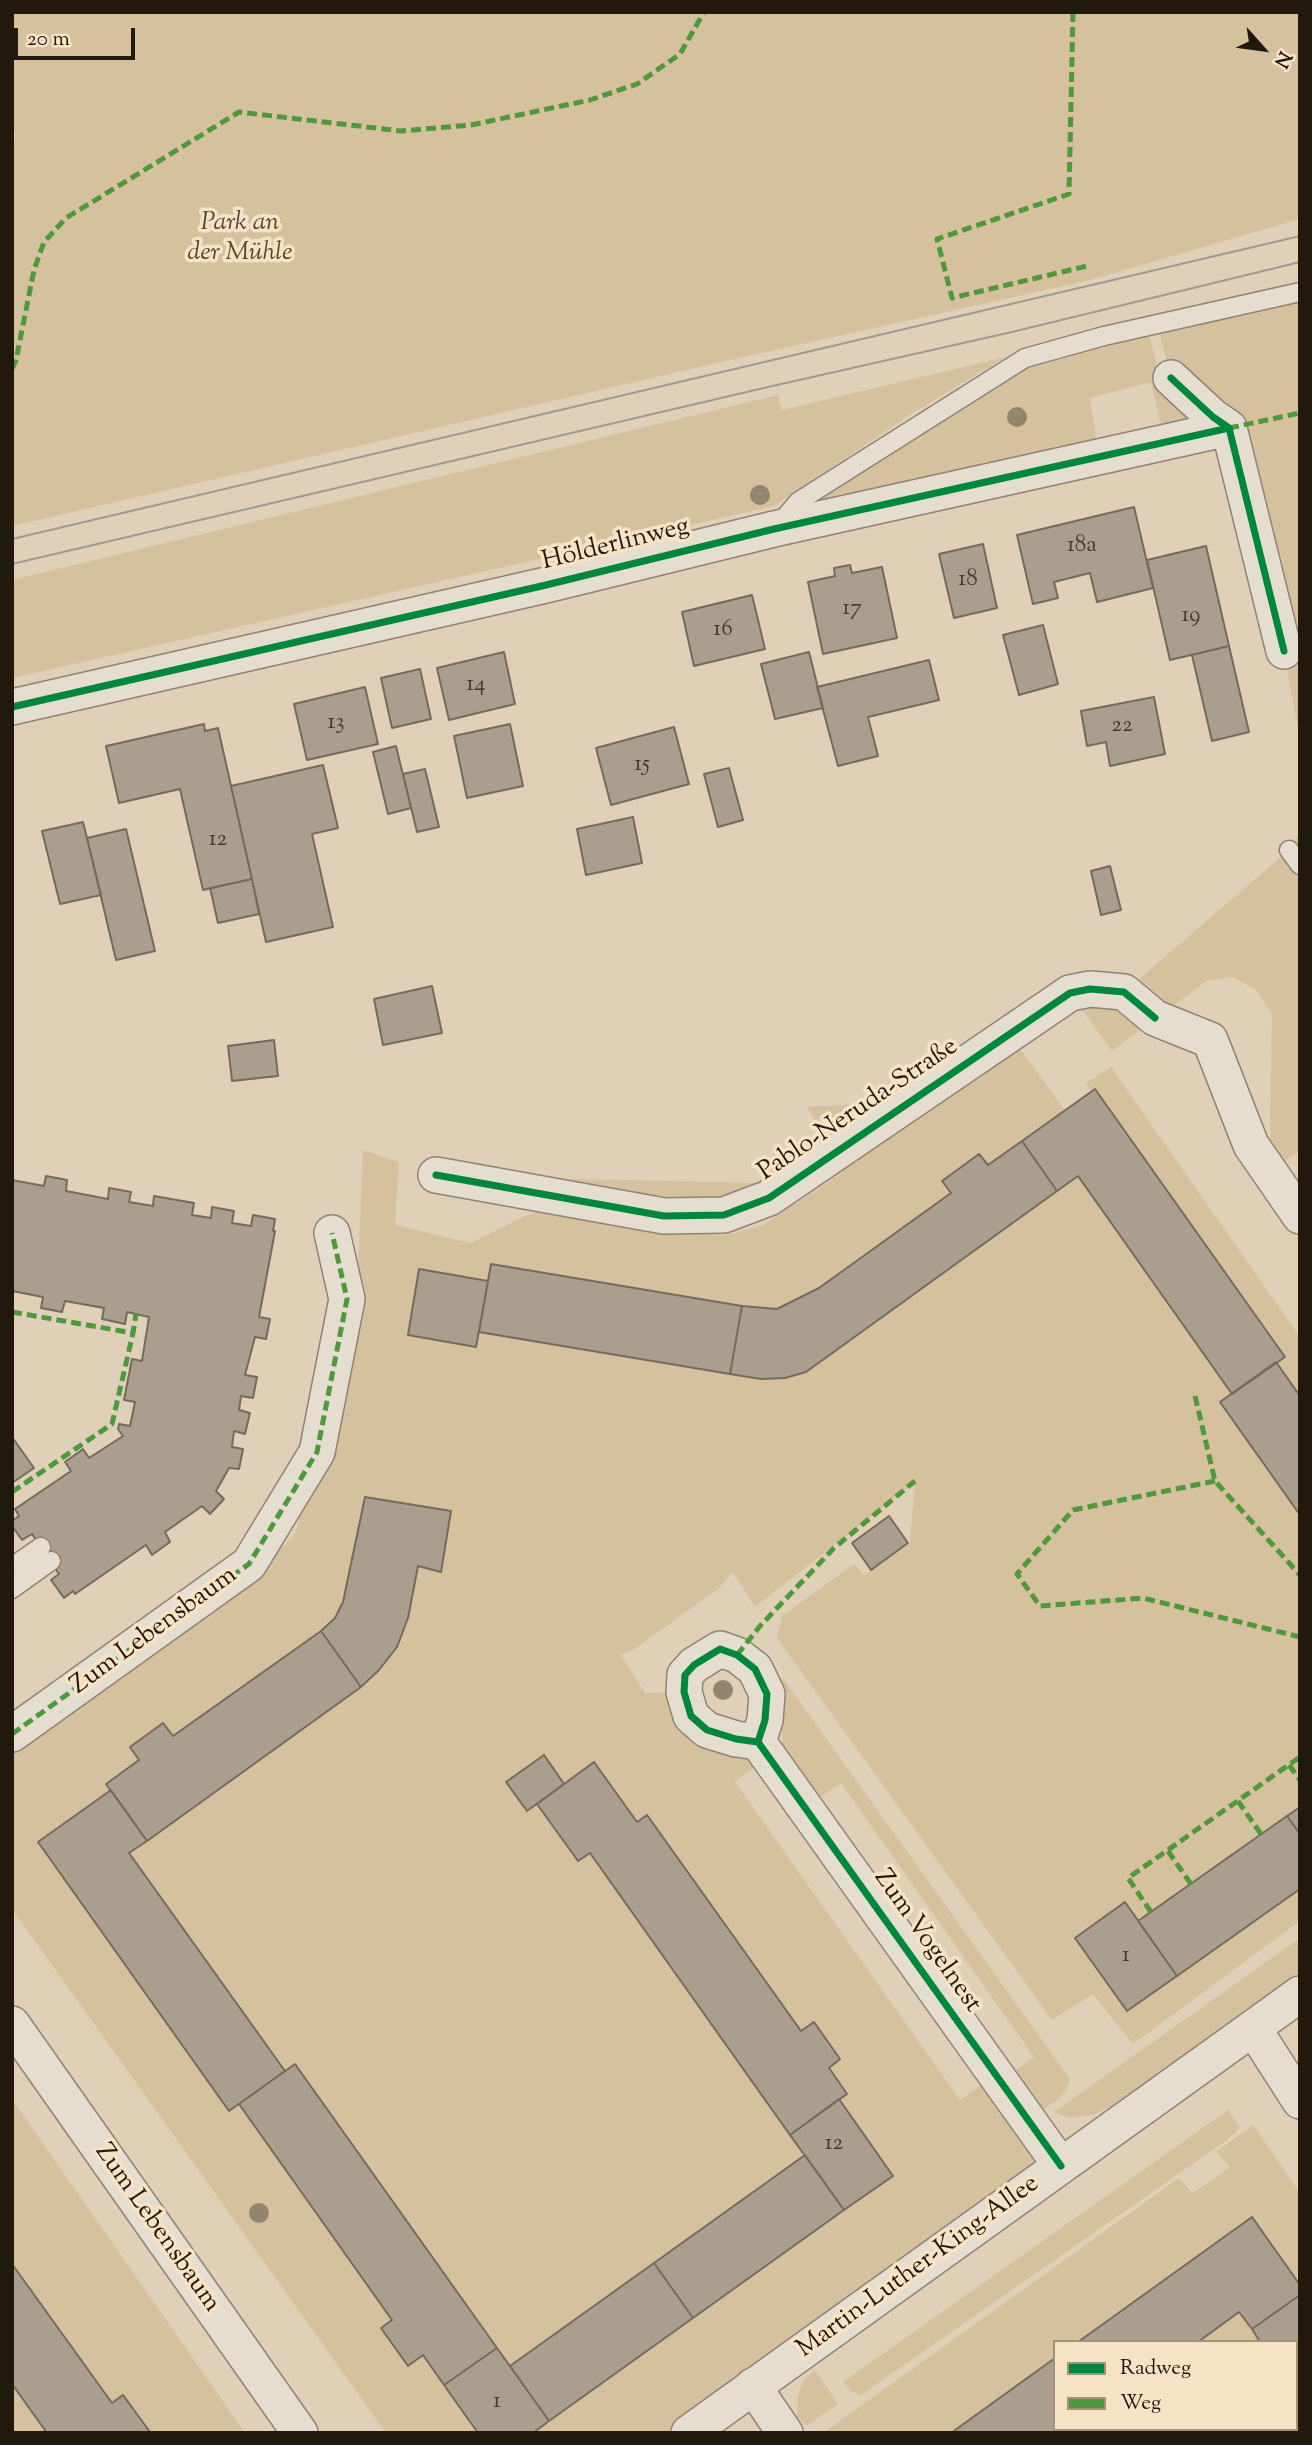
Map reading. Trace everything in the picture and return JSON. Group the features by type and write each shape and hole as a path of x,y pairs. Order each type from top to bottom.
{"street":[{"path":"1171,378 1213,417 1229,428 1284,651"},
{"name":"Hölderlinweg","path":"12,707 545,585 774,529 1229,428"},
{"name":"Pablo-Neruda-Straße","path":"436,1175 664,1216 724,1215 769,1198 1070,993 1090,989 1124,992 1155,1018 1210,1040 1251,1145 1300,1216"},
{"name":"Zum Lebensbaum","path":"12,1734 249,1564 317,1452 348,1299 332,1234"},
{"name":"Zum Vogelnest","path":"758,1742 1061,2166"},
{"path":"1300,1994 1253,2028 1300,2101"},
{"name":"Zum Lebensbaum","path":"12,2024 300,2433"},
{"name":"Martin-Luther-King-Allee","path":"688,2433 1253,2028"},
{"path":"754,2386 785,2433"}],"lane":[{"path":"774,529 799,501 1025,358 1104,336 1300,292"},
{"path":"1289,850 1300,865"},
{"path":"12,1567 46,1554 12,1589"}],"green space":[{"name":"Park an der Mühle","path":"12,12 1300,12 1300,219 1090,280 12,526 12,139 16,137 12,127"},
{"path":"1300,297 1300,741 1284,651 1229,429 1171,378 1157,324"},
{"path":"1149,335 1162,384 1204,423 1162,431 1151,382 1090,398 1097,446 808,504 1028,363"},
{"path":"1006,357 913,413 774,506 12,678 12,580 778,395 782,410"},
{"path":"1300,832 1300,1151 1284,1162 1270,1142 1272,1014 1255,989 1233,977 1208,980 1112,1051 1070,993 1124,992 1289,850"},
{"path":"1017,1045 1065,1110 988,1165 979,1154 942,1181 951,1193 819,1288 777,1309 742,1306 491,1264 488,1281 419,1269 408,1335 476,1347 479,1332 761,1379 785,1378 806,1372 1078,1176 1232,1394 1220,1403 1300,1515 1300,1807 1138,1921 1125,1903 1075,1938 1127,2011 1300,1889 1300,1921 1133,2044 1093,1994 1052,2020 777,1638 782,1616 854,1564 864,1575 910,1543 915,1482 755,1607 733,1572 719,1588 632,1651 621,1655 645,1693 684,1692 768,1757 735,1782 960,2100 995,2075 1061,2166 689,2433 533,2433 893,2176 839,2099 829,2068 840,2059 814,2022 801,2031 647,1815 637,1822 564,1784 544,1755 506,1782 526,1810 537,1804 578,1860 590,1853 805,2155 510,2366 295,2065 285,2071 129,1853 361,1687 397,1647 408,1618 418,1566 441,1572 450,1511 365,1497 343,1602 334,1618 321,1631 173,1736 130,1747 139,1760 106,1783 111,1790 38,1842 229,2111 239,2104 392,2320 381,2329 407,2365 423,2355 478,2433 386,2433 12,1909 12,1743 292,1539 299,1521 286,1502 356,1320 363,1150 399,1162 395,1225 471,1243 525,1216 549,1208 631,1226 681,1233 726,1235 763,1225 818,1189"},
{"path":"1111,1067 1300,1337 1300,1396 1276,1362 1284,1356 1096,1089 1091,1092 1086,1083"},
{"path":"914,1101 724,1215 530,1178 757,1183 781,1154 797,1157 826,1137 807,1107"},
{"path":"782,1677 1070,2079 1067,2089 1044,2109 1039,2110 1012,2073 1034,2057 841,1783 819,1798 782,1746"},
{"path":"1300,1938 1300,1973 1138,2089 1093,2115 1069,2118 1054,2112"},
{"path":"12,2099 245,2433 150,2433 123,2395 112,2403 12,2264"},
{"path":"1228,2110 1240,2128 1227,2140 861,2395 851,2391 843,2382"},
{"path":"1253,2125 1300,2193 1300,2285 1252,2218 1081,2340 1053,2340 1053,2359 951,2433 823,2433 1179,2178 1193,2193 1230,2167 1216,2152"},
{"path":"1239,2312 1259,2340 1201,2340"},
{"path":"815,2370 838,2404 806,2426 797,2416 798,2395 803,2381"},
{"path":"12,2384 47,2433 12,2433"},
{"path":"1298,2394 1300,2397 1300,2433 1071,2433 1298,2431"}],"building":[{"path":"1134,507 1153,588 1097,602 1090,573 1054,582 1058,598 1033,604 1017,535"},
{"path":"983,544 997,608 954,618 939,554"},
{"path":"1206,546 1229,646 1170,660 1147,560"},
{"path":"850,565 852,573 882,567 897,638 823,654 808,582 835,576 834,568"},
{"path":"752,595 765,649 694,666 682,612"},
{"path":"1043,625 1058,684 1019,695 1003,635"},
{"path":"1229,646 1249,732 1212,741 1192,655"},
{"path":"504,652 515,704 449,720 437,668"},
{"path":"809,652 823,708 775,719 761,664"},
{"path":"929,660 939,700 868,717 878,756 838,766 817,687"},
{"path":"420,669 431,719 392,728 381,678"},
{"path":"365,687 378,744 307,760 294,704"},
{"path":"1154,697 1165,754 1110,766 1106,742 1087,746 1081,711"},
{"path":"204,724 205,731 218,728 252,879 203,890 180,789 119,803 106,746"},
{"path":"510,724 523,786 467,798 454,736"},
{"path":"674,727 689,784 611,805 596,748"},
{"path":"396,746 411,808 388,814 373,752"},
{"path":"323,765 338,828 312,834 333,927 266,942 231,786"},
{"path":"729,768 743,820 718,827 704,774"},
{"path":"425,769 439,827 417,832 403,774"},
{"path":"633,817 642,863 586,875 577,829"},
{"path":"83,822 101,895 60,904 42,831"},
{"path":"126,829 155,951 116,960 87,838"},
{"path":"1110,866 1121,910 1101,915 1091,871"},
{"path":"252,879 259,914 218,923 210,888"},
{"path":"432,986 442,1033 383,1045 374,999"},
{"path":"274,1040 278,1076 232,1081 228,1046"},
{"path":"1095,1089 1285,1357 1232,1394 1078,1176 1057,1191 1022,1141"},
{"path":"1022,1141 1057,1191 806,1372 785,1378 761,1379 730,1374 742,1306 777,1309 819,1288 951,1193 942,1181 979,1154 988,1165"},
{"path":"46,1176 67,1180 66,1191 108,1199 109,1188 131,1192 129,1202 153,1206 154,1196 194,1203 192,1215 211,1218 212,1207 234,1211 232,1223 251,1226 253,1215 275,1219 259,1317 270,1319 266,1339 255,1337 245,1375 257,1377 253,1398 241,1396 239,1410 250,1413 245,1434 234,1431 232,1447 243,1449 239,1469 229,1468 216,1491 224,1499 210,1514 202,1506 165,1532 170,1542 152,1555 146,1545 75,1594 73,1591 64,1598 51,1580 59,1574 32,1534 22,1540 12,1526 12,1521 19,1516 15,1509 71,1471 65,1462 83,1449 89,1458 123,1436 118,1429 119,1424 130,1426 135,1402 124,1400 132,1359 142,1361 149,1317 127,1312 125,1324 102,1319 104,1308 65,1301 62,1312 41,1308 43,1297 12,1291 12,1180 44,1186"},
{"path":"491,1264 742,1306 730,1374 479,1332"},
{"path":"419,1269 488,1281 476,1347 408,1335"},
{"path":"1276,1362 1300,1396 1300,1515 1220,1402"},
{"path":"12,1437 34,1468 12,1483"},
{"path":"365,1497 451,1511 441,1572 418,1566 408,1618 397,1647 361,1687 321,1631 335,1618 343,1602"},
{"path":"889,1516 908,1543 871,1570 852,1543"},
{"path":"321,1631 361,1687 147,1841 106,1784 139,1760 130,1747 163,1723 173,1736"},
{"path":"544,1755 564,1784 527,1811 506,1782"},
{"path":"594,1762 637,1822 647,1815 801,2031 814,2022 840,2059 829,2068 847,2094 790,2135 590,1853 578,1861 537,1804"},
{"path":"111,1790 147,1841 129,1853 285,2071 229,2111 38,1842"},
{"path":"1300,1807 1300,1834 1287,1816"},
{"path":"1287,1816 1300,1834 1300,1889 1177,1976 1138,1921"},
{"path":"1125,1902 1177,1976 1127,2011 1075,1938"},
{"path":"295,2064 497,2348 444,2385 423,2355 408,2366 381,2328 392,2320 239,2104"},
{"path":"839,2099 893,2176 844,2210 790,2135"},
{"path":"805,2155 844,2210 693,2318 654,2263"},
{"path":"1252,2217 1300,2285 1300,2295 1252,2329 1239,2312 1201,2340 1081,2340"},
{"path":"654,2263 693,2318 549,2421 510,2366"},
{"path":"12,2264 112,2403 123,2395 150,2432 47,2433 12,2384"},
{"path":"1300,2295 1300,2397 1298,2340 1259,2340 1252,2329"},
{"path":"497,2348 549,2421 533,2433 478,2433 444,2385"},
{"path":"1053,2359 1053,2431 1074,2431 1071,2433 951,2433"}],"tram line":[{"path":"12,539 1300,236"},
{"path":"12,564 1012,332 1300,262"}],"marked path":[{"path":"12,369 34,270 44,242 66,218 239,112 401,131 471,125 590,100 637,84 680,54 704,12"},
{"path":"1073,12 1069,194 937,239 952,298 1087,266"},
{"path":"1229,428 1300,413"},
{"path":"12,1734 249,1564 317,1452 347,1299 332,1233"},
{"path":"12,1312 133,1333 136,1314"},
{"path":"12,1492 112,1424 133,1333"},
{"path":"1195,1396 1215,1481 1300,1575"},
{"path":"737,1655 760,1626 834,1548 915,1481"},
{"path":"1215,1481 1073,1510 1017,1574 1040,1606 1143,1598 1300,1637"},
{"path":"1151,1912 1128,1878 1300,1757"},
{"path":"1289,1765 1300,1780"},
{"path":"1238,1801 1261,1834"},
{"path":"1168,1851 1191,1884"}],"cycle path":[{"path":"1171,378 1213,417 1229,428 1284,651"},
{"path":"12,707 546,585 774,529 1229,428"},
{"path":"436,1175 664,1216 724,1215 769,1198 1070,993 1090,989 1124,992 1155,1018"},
{"path":"758,1742 736,1739 707,1730 691,1716 684,1692 685,1675 694,1665 720,1649 737,1655 755,1669 767,1694 765,1720 758,1742 1061,2166"}]}
